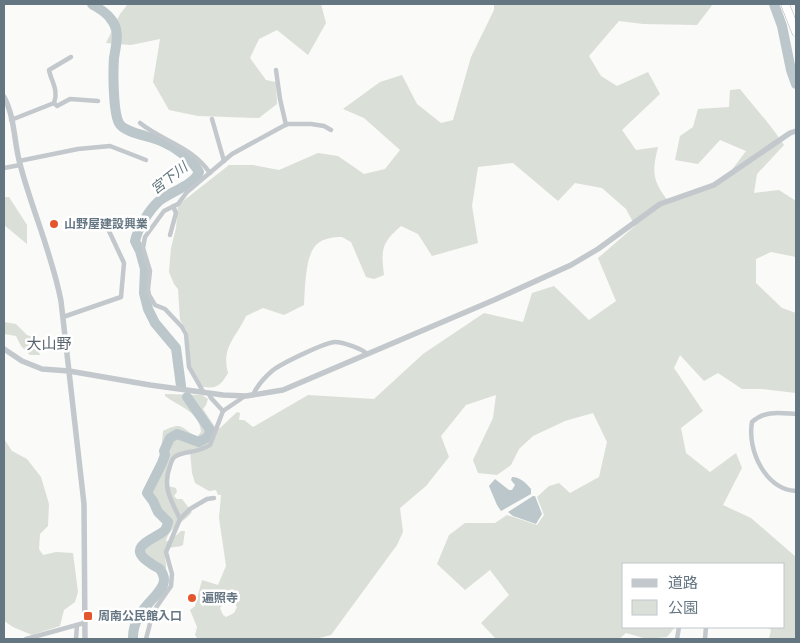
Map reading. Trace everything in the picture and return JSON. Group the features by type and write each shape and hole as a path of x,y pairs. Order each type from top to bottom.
{"highway":[{"path":"786,4 796,32"}],"street":[{"path":"54,103 56,97 55,86 49,70 71,57"},
{"path":"276,70 286,125"},
{"path":"4,97 9,110 19,163 57,279 63,317 84,504 81,624 85,639"},
{"path":"11,120 54,103 58,106 70,99 98,101"},
{"path":"212,119 224,161"},
{"path":"140,123 196,156 210,173"},
{"path":"223,411 207,393 189,367 186,334 182,327 165,309 155,305 148,289 150,274 143,248 145,237 160,214 173,206 232,154 286,125 311,124 331,130"},
{"path":"4,349 35,367 207,393 246,396 282,390 571,265 598,249 660,204 714,185 793,132 796,137"},
{"path":"4,168 78,149 110,146 146,160"},
{"path":"170,235 176,213 173,206"},
{"path":"63,317 121,298 124,263 109,231"},
{"path":"253,395 255,390 273,370 327,344 335,342 363,350 367,354"},
{"path":"180,519 166,486 166,475 172,460 179,455 196,452 210,445 223,411 246,396"},
{"path":"796,414 767,413 758,416 752,422 751,428 757,459 765,475 781,487 790,491 796,491"},
{"path":"146,639 152,612 171,586 172,574 166,552 180,519 190,509 207,499 214,498"},
{"path":"26,639 81,624"},
{"path":"76,639 81,624"}],"green space":[{"path":"128,4 321,4 326,23 308,55 277,30 259,39 250,58 266,80 276,82 277,104 259,118 198,116 169,110 153,82 160,39 131,45 106,43 120,14"},
{"path":"494,4 713,4 697,25 643,24 619,21 589,56 601,76 617,86 648,72 660,94 622,130 636,150 658,147 654,170 655,176 659,187 668,201 705,189 728,175 746,151 720,140 698,164 675,160 680,136 693,127 698,109 729,107 730,90 740,89 784,145 757,174 754,193 779,190 796,201 796,257 771,252 756,259 756,283 782,308 796,313 796,393 742,389 718,373 704,381 680,355 674,368 703,411 681,428 686,453 710,472 736,453 742,468 723,505 751,518 796,557 796,639 769,639 771,630 768,628 785,628 785,563 622,563 622,628 674,628 667,637 647,639 626,633 619,639 496,639 481,623 509,595 490,570 465,590 437,564 449,535 465,523 495,523 507,515 537,525 544,515 537,497 549,486 559,483 570,493 599,477 607,442 593,413 565,421 533,436 519,449 511,465 497,475 478,473 473,460 493,418 496,395 466,405 441,436 449,457 426,486 400,508 403,532 397,545 331,635 315,639 198,639 195,635 197,627 190,610 195,606 202,580 218,585 226,566 219,518 221,495 218,495 216,490 209,491 195,483 190,451 183,452 174,457 165,481 168,486 176,488 177,492 174,496 177,499 182,499 192,512 170,532 166,541 170,541 181,531 185,531 183,545 165,550 166,569 161,572 151,568 142,561 139,552 140,547 148,537 163,527 163,523 151,506 147,490 160,455 163,431 179,426 197,437 201,432 197,419 165,396 165,394 202,395 208,399 203,409 215,427 220,428 237,412 240,413 239,420 244,420 253,427 308,395 374,399 423,354 484,313 523,322 532,293 554,286 589,320 616,301 598,258 635,226 626,209 602,188 575,183 558,201 513,163 478,167 472,206 478,243 432,256 418,234 401,226 386,242 383,253 384,275 374,279 366,277 351,242 342,237 325,239 312,250 306,273 304,305 284,315 263,308 246,316 228,349 226,364 228,373 223,381 215,387 203,387 193,373 190,363 188,332 180,320 178,289 169,272 178,205 229,165 253,165 279,170 318,153 338,156 364,174 385,169 400,150 364,118 343,109 380,82 402,75 417,104 441,123 453,120 471,57 494,10","holes":["230,601 237,607 234,613 226,617 220,608 224,603"]},
{"path":"4,197 9,197 27,225 27,244 4,225"},
{"path":"4,322 16,324 27,335 35,338 40,355 30,355 21,346 16,336 4,334"},
{"path":"4,439 12,451 27,459 41,477 49,504 48,526 40,534 39,549 43,555 56,552 73,553 78,592 75,602 64,610 60,626 32,635 4,621"}],"shaded area":[{"path":"512,477 518,478 525,483 531,489 531,494 501,511 489,486 495,479 509,490 512,490 515,485 511,480"},
{"path":"535,496 542,514 536,524 513,516 508,512"}],"waterway":[{"name":"宮下川","path":"92,4 106,14 116,27 114,91 119,123 132,132 172,146 187,158 199,172 192,181 155,205 141,225 135,241 145,269 144,293 148,309 155,323 176,348 181,386"},
{"path":"774,4 782,26 791,70 796,84"},
{"name":"宮下川","path":"133,639 137,619 159,592 164,580 160,569 146,560 141,555 140,550 146,542 165,530 168,522 158,512 147,493 162,463 165,455 164,451 170,438 177,434 199,442 208,437 210,430 187,397"}],"place":[{"name":"山野屋建設興業","path":"54,224"},
{"name":"遍照寺","path":"192,598"},
{"name":"周南公民館入口","path":"88,616"}],"district":[{"name":"大山野","path":"49,344"}]}
